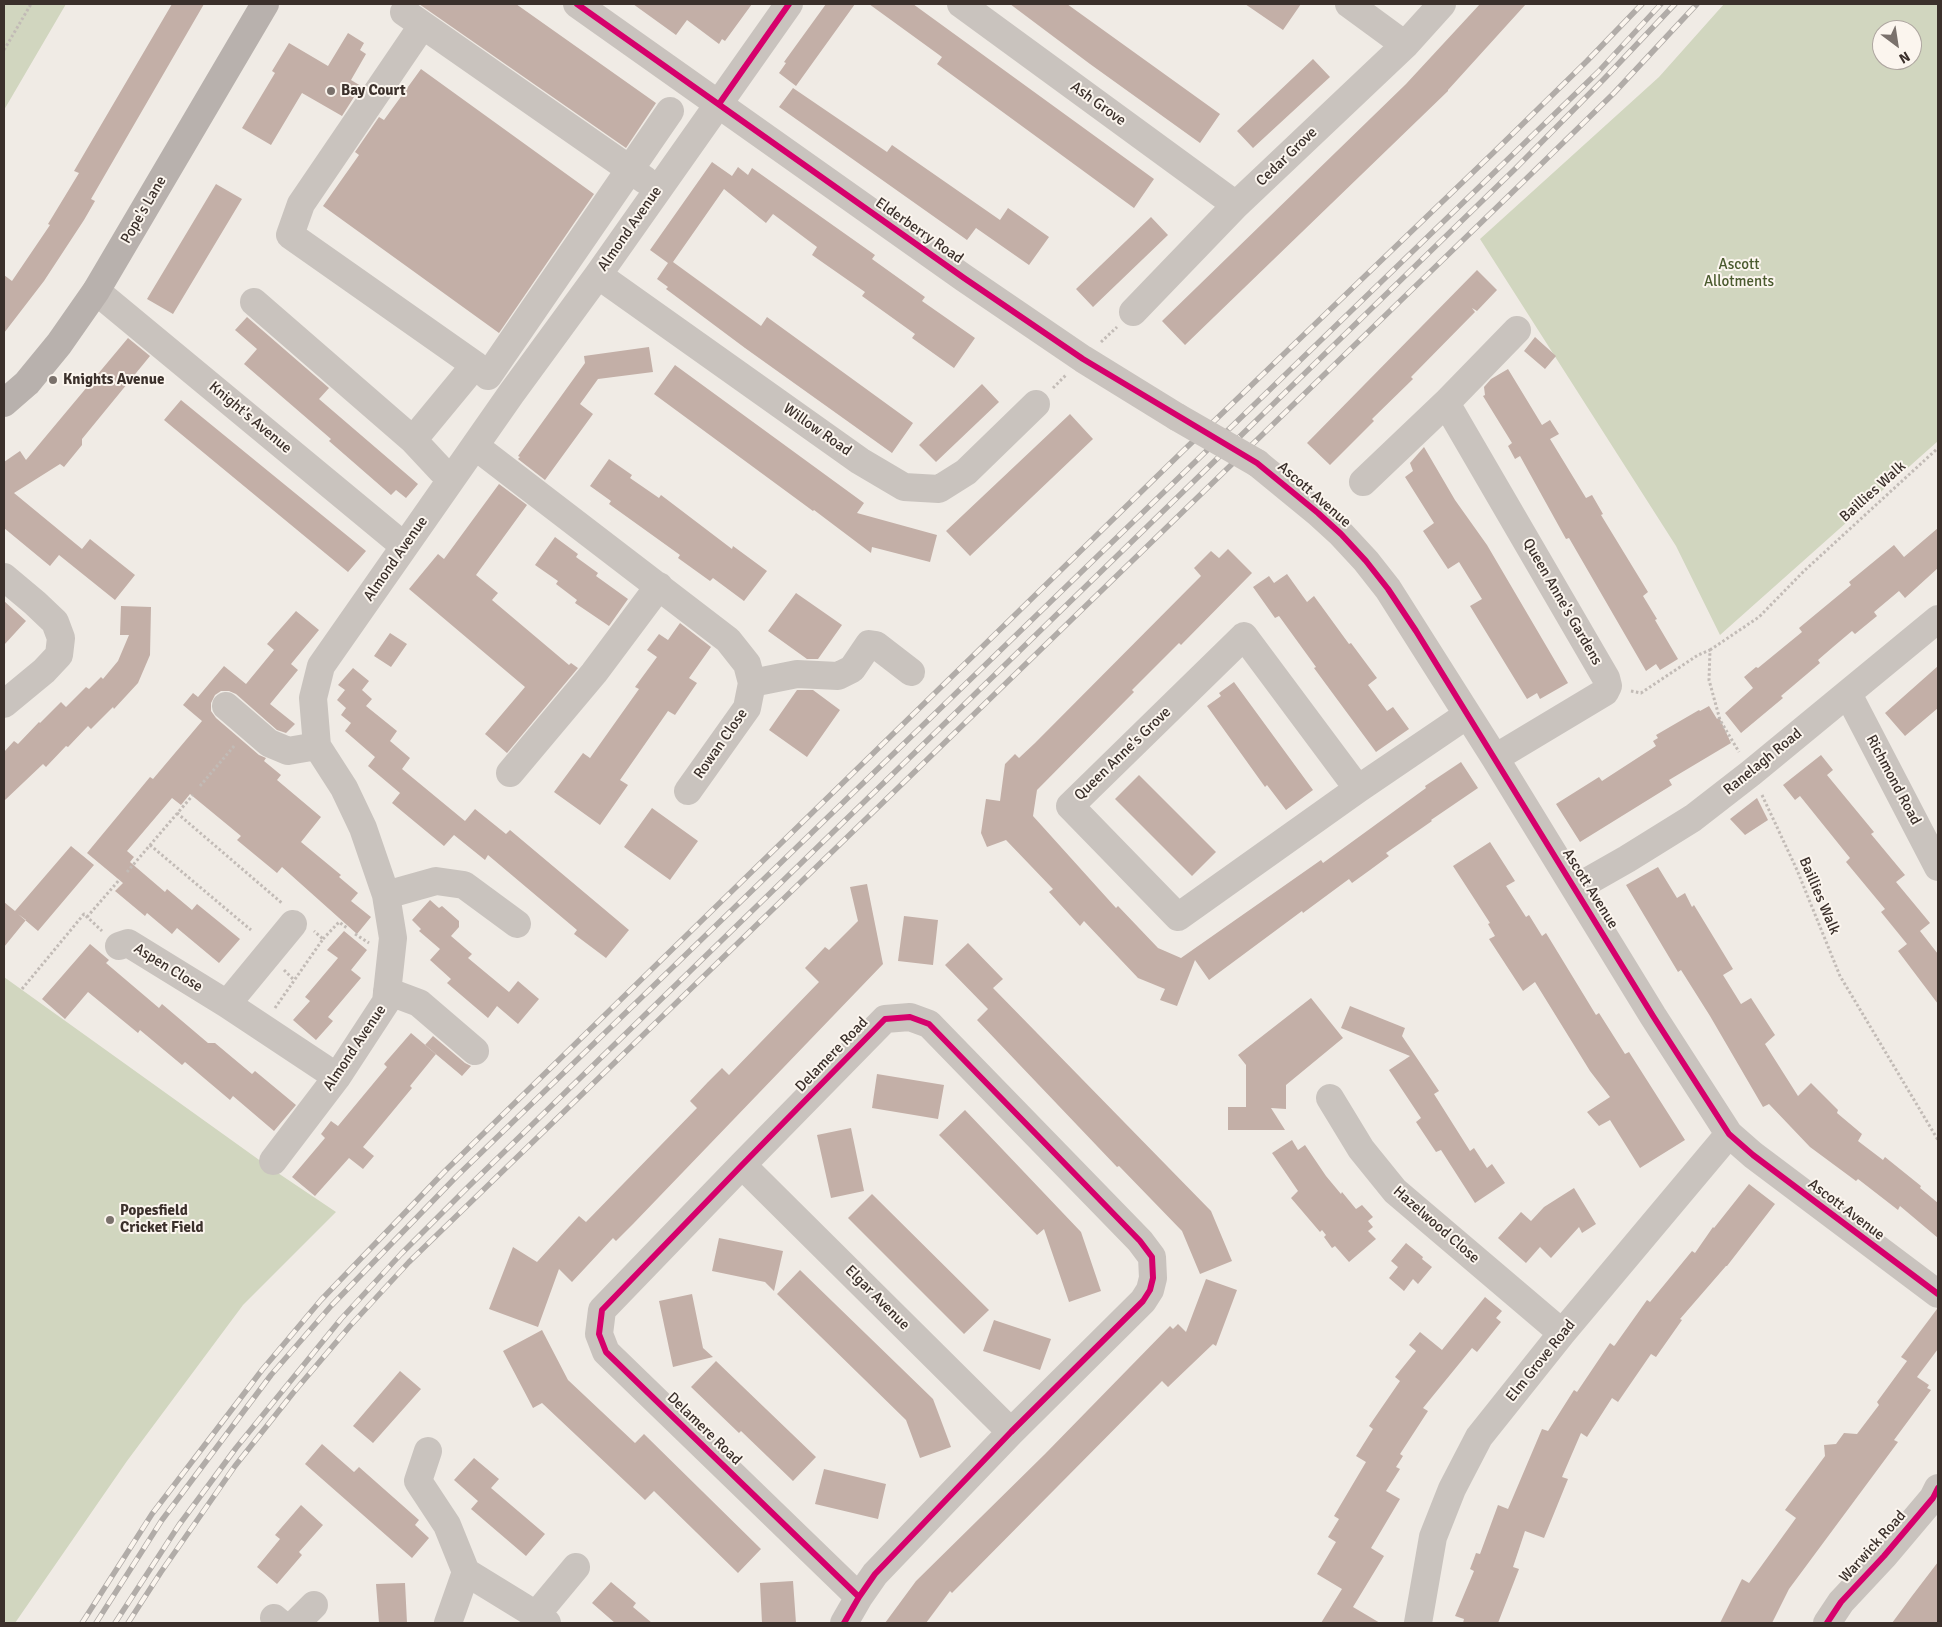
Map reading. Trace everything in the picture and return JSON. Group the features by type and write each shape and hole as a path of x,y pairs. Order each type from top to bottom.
{"main road":[{"name":"Pope's Lane","path":"4,403 26,383 59,344 96,291 265,4"}],"street":[{"name":"Elderberry Road","path":"577,4 964,278 1083,359 1177,417 1257,463"},
{"name":"Almond Avenue","path":"274,1161 337,1077 386,1002 393,938 386,895 363,828 344,788 318,746 313,698 322,666 511,394 598,275 789,4"},
{"name":"Ash Grove","path":"961,4 1236,205"},
{"path":"1349,4 1405,44"},
{"name":"Cedar Grove","path":"1133,312 1236,205 1405,44 1442,4"},
{"path":"511,394 482,371 290,235 301,204 413,19 658,189"},
{"path":"413,440 482,371 631,169 670,111"},
{"name":"Willow Road","path":"598,275 860,461 904,487 939,489 966,472 1036,404"},
{"name":"Knight's Avenue","path":"96,291 404,546"},
{"path":"254,302 413,440 442,470 453,477"},
{"path":"1362,482 1446,403 1517,330"},
{"name":"Queen Anne's Gardens","path":"1446,403 1606,678 1608,686"},
{"path":"475,446 728,640 747,664 752,683 797,674 838,676 852,669 870,644 876,645 911,672"},
{"name":"Ascott Avenue","path":"1257,463 1341,534 1388,589 1416,630 1653,1016 1730,1134 1783,1178 1938,1294"},
{"path":"4,576 55,622 61,638 58,655 44,671 4,704"},
{"path":"510,773 594,673 659,586"},
{"name":"Ranelagh Road","path":"1576,888 1693,818 1751,773 1938,619"},
{"name":"Queen Anne's Grove","path":"1358,789 1244,636 1070,806 1178,917 1358,789 1467,715"},
{"name":"Rowan Close","path":"696,790 734,744 747,708 752,683"},
{"path":"1495,758 1605,692 1608,686"},
{"name":"Richmond Road","path":"1848,694 1938,867"},
{"path":"226,706 269,743 288,751 318,746"},
{"path":"386,895 436,881 464,885 517,924"},
{"path":"226,1004 296,919"},
{"name":"Aspen Close","path":"120,946 128,943 262,1027 337,1077"},
{"path":"387,991 419,1003 475,1051"},
{"name":"Delamere Road","path":"844,1623 875,1574 891,1556 1011,1432 1143,1301 1150,1290 1153,1278 1152,1257 1140,1241 929,1024 910,1016 885,1019 602,1310 600,1334 606,1352 859,1597"},
{"name":"Hazelwood Close","path":"1330,1098 1362,1149 1395,1191 1562,1334"},
{"name":"Elm Grove Road","path":"1418,1623 1433,1537 1452,1488 1479,1438 1562,1334 1730,1134"},
{"name":"Elgar Avenue","path":"742,1165 1011,1432"},
{"path":"428,1452 418,1481 447,1525 466,1572 541,1619 576,1567"},
{"name":"Warwick Road","path":"1827,1623 1841,1602 1884,1556 1933,1498 1938,1488"},
{"path":"448,1623 466,1572"}],"path":[{"path":"4,50 31,4"},
{"path":"1036,404 1133,312"},
{"path":"200,786 250,727"},
{"path":"127,872 192,795"},
{"path":"177,814 296,919 323,939"},
{"path":"150,845 251,930"},
{"path":"22,989 84,914 87,917 120,879"},
{"path":"262,1027 323,939 339,922 347,928"},
{"path":"283,970 294,980"}],"green space":[{"path":"4,4 66,4 4,110"},
{"name":"Ascott Allotments","path":"1724,4 1938,4 1938,441 1720,635 1676,546 1480,239 1659,77"},
{"name":"Popesfield Cricket Field","path":"4,977 269,1167 336,1212 243,1305 127,1461 15,1623 4,1623"}],"building":[{"path":"172,4 204,4 91,199 95,201 84,220 44,281 4,333 4,275 12,281 50,225 48,224 79,173 74,171"},
{"path":"419,4 516,4 656,103 626,148"},
{"path":"633,4 752,4 725,41 722,39 719,44 687,20 676,35"},
{"path":"826,4 855,4 796,86 779,73 786,63 784,62"},
{"path":"869,4 913,4 1154,179 1134,208 937,64 942,57"},
{"path":"1010,4 1067,4 1220,114 1200,143"},
{"path":"1245,4 1301,4 1283,30"},
{"path":"1480,4 1526,4 1448,91 1185,345 1162,321 1406,84"},
{"name":"Bay Court","path":"348,33 364,43 360,50 366,54 351,80 361,86 342,116 302,93 271,145 242,128 275,73 272,71 289,43 328,66"},
{"path":"1313,59 1330,77 1253,148 1237,131"},
{"path":"421,69 594,194 499,333 323,206 359,155 355,152 379,117 384,120"},
{"path":"793,88 887,152 892,145 1000,220 1008,208 1049,237 1029,265 976,228 967,240 779,107"},
{"path":"712,162 732,176 738,167 748,175 752,168 875,255 872,259 925,297 922,301 975,338 954,368 912,338 915,334 862,296 865,292 812,255 817,247 773,214 766,223 724,189 673,262 761,326 767,317 913,423 892,453 745,348 666,289 668,287 657,279 668,263 650,250"},
{"path":"216,184 242,199 173,314 147,299"},
{"path":"1151,217 1168,235 1093,307 1076,289"},
{"path":"1477,270 1497,290 1477,311 1472,308 1475,312 1411,377 1413,379 1372,419 1374,421 1330,465 1307,443"},
{"path":"247,317 329,388 319,399 418,484 406,498 396,490 391,495 329,441 331,439 244,364 257,349 235,330"},
{"path":"1535,337 1556,356 1545,369 1524,351"},
{"path":"128,338 150,356 82,439 82,445 64,467 60,464 14,493 82,549 90,539 135,575 115,600 59,555 50,566 4,528 4,462 20,451 26,460"},
{"path":"649,347 653,372 598,379 580,404 593,414 545,480 518,459 520,457 518,456 585,363 584,356"},
{"path":"675,365 864,503 857,513 937,535 930,562 872,547 871,553 654,394"},
{"path":"1508,369 1542,425 1550,420 1559,434 1550,439 1586,498 1592,495 1603,514 1601,515 1648,592 1643,596 1678,659 1660,670 1656,664 1646,671 1569,538 1566,539 1520,456 1515,459 1508,446 1512,443 1483,396 1485,395 1484,387 1491,379"},
{"path":"982,384 999,402 936,462 919,445"},
{"path":"181,400 366,551 348,572 164,420"},
{"path":"1070,414 1093,439 970,556 946,531"},
{"path":"1424,447 1455,500 1487,545 1568,683 1540,699 1537,693 1527,699 1470,606 1482,599 1459,562 1448,569 1423,531 1434,523 1405,477 1413,471 1410,463"},
{"path":"609,459 632,475 630,478 659,498 661,495 732,549 733,546 767,571 744,601 713,578 710,581 678,558 680,555 609,504 611,501 590,486"},
{"path":"499,484 527,505 476,575 498,593 492,600 569,665 571,663 578,668 507,753 485,734 525,687 409,589 438,554 444,559"},
{"path":"1938,528 1938,568 1905,598 1899,591 1874,612 1877,616 1855,634 1852,631 1833,647 1818,660 1820,663 1781,696 1783,698 1741,733 1725,713 1753,688 1744,677 1802,632 1799,628 1851,585 1849,582 1894,545 1904,557"},
{"path":"555,537 578,554 576,557 598,573 596,576 628,599 609,626 575,603 577,600 556,584 558,581 535,565"},
{"path":"1228,549 1252,573 1181,645 1179,643 1132,690 1134,692 1037,790 1033,816 1116,908 1118,906 1158,948 1181,958 1321,860 1323,863 1426,788 1425,786 1461,762 1478,788 1386,853 1389,856 1352,883 1349,879 1303,913 1302,911 1209,980 1195,960 1177,1006 1160,1000 1165,989 1138,978 1084,921 1080,926 1049,892 1053,889 1006,840 987,847 981,833 986,799 1000,801 1005,764 1015,754 1019,758 1035,743 1201,576 1194,568 1211,551 1219,558"},
{"path":"1287,574 1307,602 1314,596 1349,644 1351,643 1377,678 1368,685 1387,711 1393,707 1409,729 1376,752 1314,668 1316,667 1279,616 1275,618 1253,587 1269,576 1274,583"},
{"path":"796,593 842,625 818,659 807,659 768,631"},
{"path":"4,601 26,621 4,645"},
{"path":"121,606 151,607 150,655 138,683 114,709 113,707 91,729 88,726 46,767 43,764 4,801 4,752 14,741 18,744 61,702 66,707 86,687 89,689 101,677 103,679 118,661 129,635 120,635"},
{"path":"296,611 319,630 291,664 298,670 270,704 295,724 286,733 277,730 236,694 229,691 221,691 215,695 211,703 211,711 216,718 259,755 266,758 264,761 281,775 277,780 321,817 301,842 341,875 339,877 358,893 351,901 371,917 357,934 282,867 277,873 237,840 241,836 190,794 181,805 172,798 127,851 134,857 130,862 165,892 167,889 192,910 197,904 240,939 219,963 177,928 172,934 147,913 145,916 115,891 123,883 87,853 150,777 153,779 202,721 183,705 193,693 198,697 224,666 246,684 274,650 267,644"},
{"path":"680,623 711,647 689,678 697,683 675,715 668,711 620,780 628,785 600,825 554,792 583,753 590,758 639,689 635,687 657,657 647,650 659,634 668,640"},
{"path":"390,633 407,644 391,667 374,656"},
{"path":"1938,666 1938,708 1905,736 1885,713"},
{"path":"353,668 369,681 362,690 372,699 366,706 397,731 390,741 410,758 402,769 465,821 475,809 506,834 510,830 629,930 606,958 574,934 577,930 488,855 485,860 454,835 444,846 392,803 400,793 368,766 375,757 345,731 351,723 341,715 346,708 337,700 345,690 338,685"},
{"path":"1234,682 1313,790 1286,810 1267,785 1265,787 1207,706 1221,696 1219,693"},
{"path":"797,690 813,690 840,710 807,757 769,730"},
{"path":"1709,706 1717,719 1719,717 1731,743 1669,780 1672,785 1580,842 1556,804 1599,777 1602,781 1656,746 1653,741 1658,738 1656,735"},
{"path":"1821,755 1833,770 1827,775 1874,832 1871,834 1905,875 1896,882 1930,923 1920,931 1938,954 1938,1004 1898,951 1907,944 1881,912 1885,909 1846,862 1850,858 1800,796 1795,800 1783,785"},
{"path":"1139,775 1216,852 1192,876 1115,799"},
{"path":"1757,798 1768,820 1745,835 1730,819"},
{"path":"652,808 698,841 670,880 624,847"},
{"path":"1490,842 1515,881 1506,886 1526,917 1529,915 1542,936 1546,933 1596,1015 1599,1013 1625,1054 1629,1052 1685,1140 1640,1168 1610,1120 1599,1126 1587,1112 1610,1097 1590,1071 1535,982 1523,991 1489,939 1495,936 1488,924 1490,923 1453,866"},
{"path":"71,846 94,865 38,931 26,920 4,947 4,902 15,911"},
{"path":"1658,867 1677,898 1685,893 1692,907 1694,905 1733,969 1723,975 1741,1004 1751,998 1775,1035 1765,1044 1798,1096 1811,1083 1838,1110 1837,1113 1862,1134 1858,1141 1883,1160 1885,1157 1921,1186 1920,1188 1938,1203 1938,1238 1900,1206 1898,1210 1858,1179 1856,1181 1810,1147 1769,1104 1763,1107 1710,1016 1681,970 1678,972 1626,885"},
{"path":"867,884 883,964 616,1241 613,1238 572,1282 559,1269 538,1327 489,1309 513,1247 537,1262 579,1216 586,1222 697,1108 690,1101 708,1082 722,1068 729,1075 819,982 805,968 825,947 829,950 858,921 850,887"},
{"path":"430,900 439,908 442,906 459,921 459,927 451,936 472,954 468,958 509,992 518,981 539,999 518,1024 497,1006 488,1018 447,983 451,979 430,960 440,949 419,931 421,929 412,920"},
{"path":"904,916 938,920 933,965 898,961"},
{"path":"344,931 367,950 351,970 361,978 328,1017 333,1021 316,1040 293,1020 310,1001 305,997 338,958 327,950"},
{"path":"968,943 1003,979 993,988 1211,1211 1232,1261 1200,1274 1182,1231 1119,1166 1117,1167 977,1020 988,1009 945,965"},
{"path":"90,944 109,960 106,963 159,1008 162,1004 208,1043 215,1043 252,1074 255,1071 296,1105 274,1131 233,1096 230,1100 185,1062 182,1065 140,1030 138,1033 88,992 65,1019 42,999"},
{"path":"1311,998 1343,1038 1286,1085 1286,1109 1271,1108 1285,1130 1228,1130 1228,1107 1246,1107 1246,1065 1238,1055"},
{"path":"1350,1006 1405,1028 1402,1036 1439,1091 1434,1094 1470,1151 1474,1148 1487,1168 1492,1164 1505,1183 1475,1203 1441,1150 1436,1152 1416,1122 1421,1118 1389,1070 1410,1056 1341,1028"},
{"path":"411,1033 436,1054 410,1086 412,1088 363,1147 374,1156 363,1169 349,1158 315,1196 292,1177 325,1138 321,1134 331,1121 338,1126 387,1067 384,1064"},
{"path":"433,1036 471,1066 462,1076 425,1045"},
{"path":"877,1074 944,1085 938,1119 872,1108"},
{"path":"965,1110 1081,1232 1101,1291 1069,1302 1044,1229 1037,1235 939,1135"},
{"path":"851,1128 864,1191 831,1198 817,1135"},
{"path":"1292,1140 1298,1150 1305,1145 1326,1176 1356,1209 1362,1205 1373,1217 1368,1221 1373,1227 1368,1231 1376,1239 1349,1262 1335,1246 1332,1248 1324,1237 1326,1235 1322,1230 1320,1232 1291,1198 1298,1191 1272,1153"},
{"path":"1749,1184 1775,1204 1727,1266 1680,1319 1682,1320 1656,1357 1651,1354 1618,1402 1612,1398 1587,1437 1581,1433 1562,1477 1568,1479 1544,1538 1525,1531 1513,1567 1519,1569 1498,1623 1463,1623 1464,1619 1455,1616 1474,1571 1470,1569 1476,1553 1480,1554 1498,1505 1508,1509 1542,1429 1548,1431 1574,1390 1577,1392 1610,1343 1615,1345 1647,1300 1650,1302 1692,1251 1695,1253 1713,1227"},
{"path":"1574,1188 1596,1224 1582,1233 1579,1227 1551,1258 1540,1247 1526,1263 1498,1238 1521,1212 1531,1221 1544,1207"},
{"path":"872,1194 989,1310 964,1334 848,1218"},
{"path":"719,1238 783,1251 774,1291 765,1282 712,1271"},
{"path":"1406,1243 1432,1267 1418,1284 1413,1279 1404,1291 1389,1278 1398,1267 1391,1261"},
{"path":"800,1270 933,1399 951,1447 920,1458 906,1420 777,1294"},
{"path":"1206,1279 1237,1290 1216,1346 1213,1344 1168,1387 1162,1381 952,1593 950,1591 926,1623 885,1623 916,1581 1045,1454 1170,1326 1173,1329 1178,1324 1186,1332"},
{"path":"692,1294 703,1348 713,1357 673,1367 659,1301"},
{"path":"1485,1297 1502,1311 1496,1318 1501,1322 1477,1352 1472,1348 1423,1408 1428,1411 1400,1454 1403,1456 1396,1467 1400,1469 1386,1491 1400,1499 1371,1548 1384,1556 1353,1607 1380,1623 1321,1623 1342,1589 1317,1574 1336,1542 1328,1537 1339,1519 1334,1516 1366,1462 1356,1456 1373,1429 1369,1426 1400,1381 1395,1377 1416,1351 1409,1345 1420,1332 1442,1350"},
{"path":"1937,1309 1938,1349 1917,1377 1929,1385 1927,1388 1931,1390 1894,1440 1898,1442 1789,1589 1772,1623 1720,1623 1742,1579 1749,1583 1796,1518 1785,1510 1825,1456 1824,1445 1836,1444 1844,1433 1857,1434 1879,1405 1877,1402 1907,1361 1901,1357"},
{"path":"994,1320 1051,1339 1040,1370 983,1351"},
{"path":"542,1330 568,1380 635,1443 644,1434 761,1549 738,1573 654,1491 645,1500 542,1403 533,1408 503,1351"},
{"path":"716,1361 816,1457 793,1481 741,1431 739,1433 691,1387"},
{"path":"400,1371 421,1389 373,1443 353,1426"},
{"path":"322,1444 354,1472 359,1467 419,1520 415,1525 429,1538 412,1558 305,1464"},
{"path":"474,1458 499,1479 491,1488 545,1534 526,1556 471,1509 478,1501 454,1480"},
{"path":"824,1469 886,1484 878,1519 815,1504"},
{"path":"301,1505 323,1525 299,1552 302,1555 277,1584 257,1567 280,1539 275,1535"},
{"path":"1938,1562 1938,1623 1892,1623 1912,1596"},
{"path":"793,1581 796,1623 762,1623 760,1583"},
{"path":"611,1582 636,1603 633,1607 652,1623 615,1623 592,1603"},
{"path":"405,1583 407,1623 379,1623 376,1584"}],"railway":[{"path":"82,1623 152,1514 262,1370 321,1300 445,1171 1184,450 1493,153 1642,4"},
{"path":"96,1623 162,1520 271,1375 331,1306 457,1176 1598,72 1661,4"},
{"path":"115,1623 179,1525 236,1448 341,1319 401,1254 1515,169 1675,4"},
{"path":"128,1623 235,1466 293,1393 350,1326 409,1262 1525,180 1614,93 1697,4"}],"cycle path":[{"path":"577,4 964,278 1083,359 1257,463 1341,534 1388,589 1416,631 1653,1016 1729,1134 1753,1155 1938,1294"},
{"path":"719,104 789,4"},
{"path":"844,1623 875,1574 1011,1432 1143,1301 1150,1290 1153,1278 1152,1257 1140,1241 929,1024 910,1017 885,1019 602,1310 599,1334 606,1352 859,1597"},
{"path":"1827,1623 1841,1602 1884,1556 1933,1498 1938,1488"}],"place":[{"name":"Bay Court","path":"331,91"},
{"name":"Knights Avenue","path":"53,380"},
{"name":"Popesfield Cricket Field","path":"110,1220"}]}
